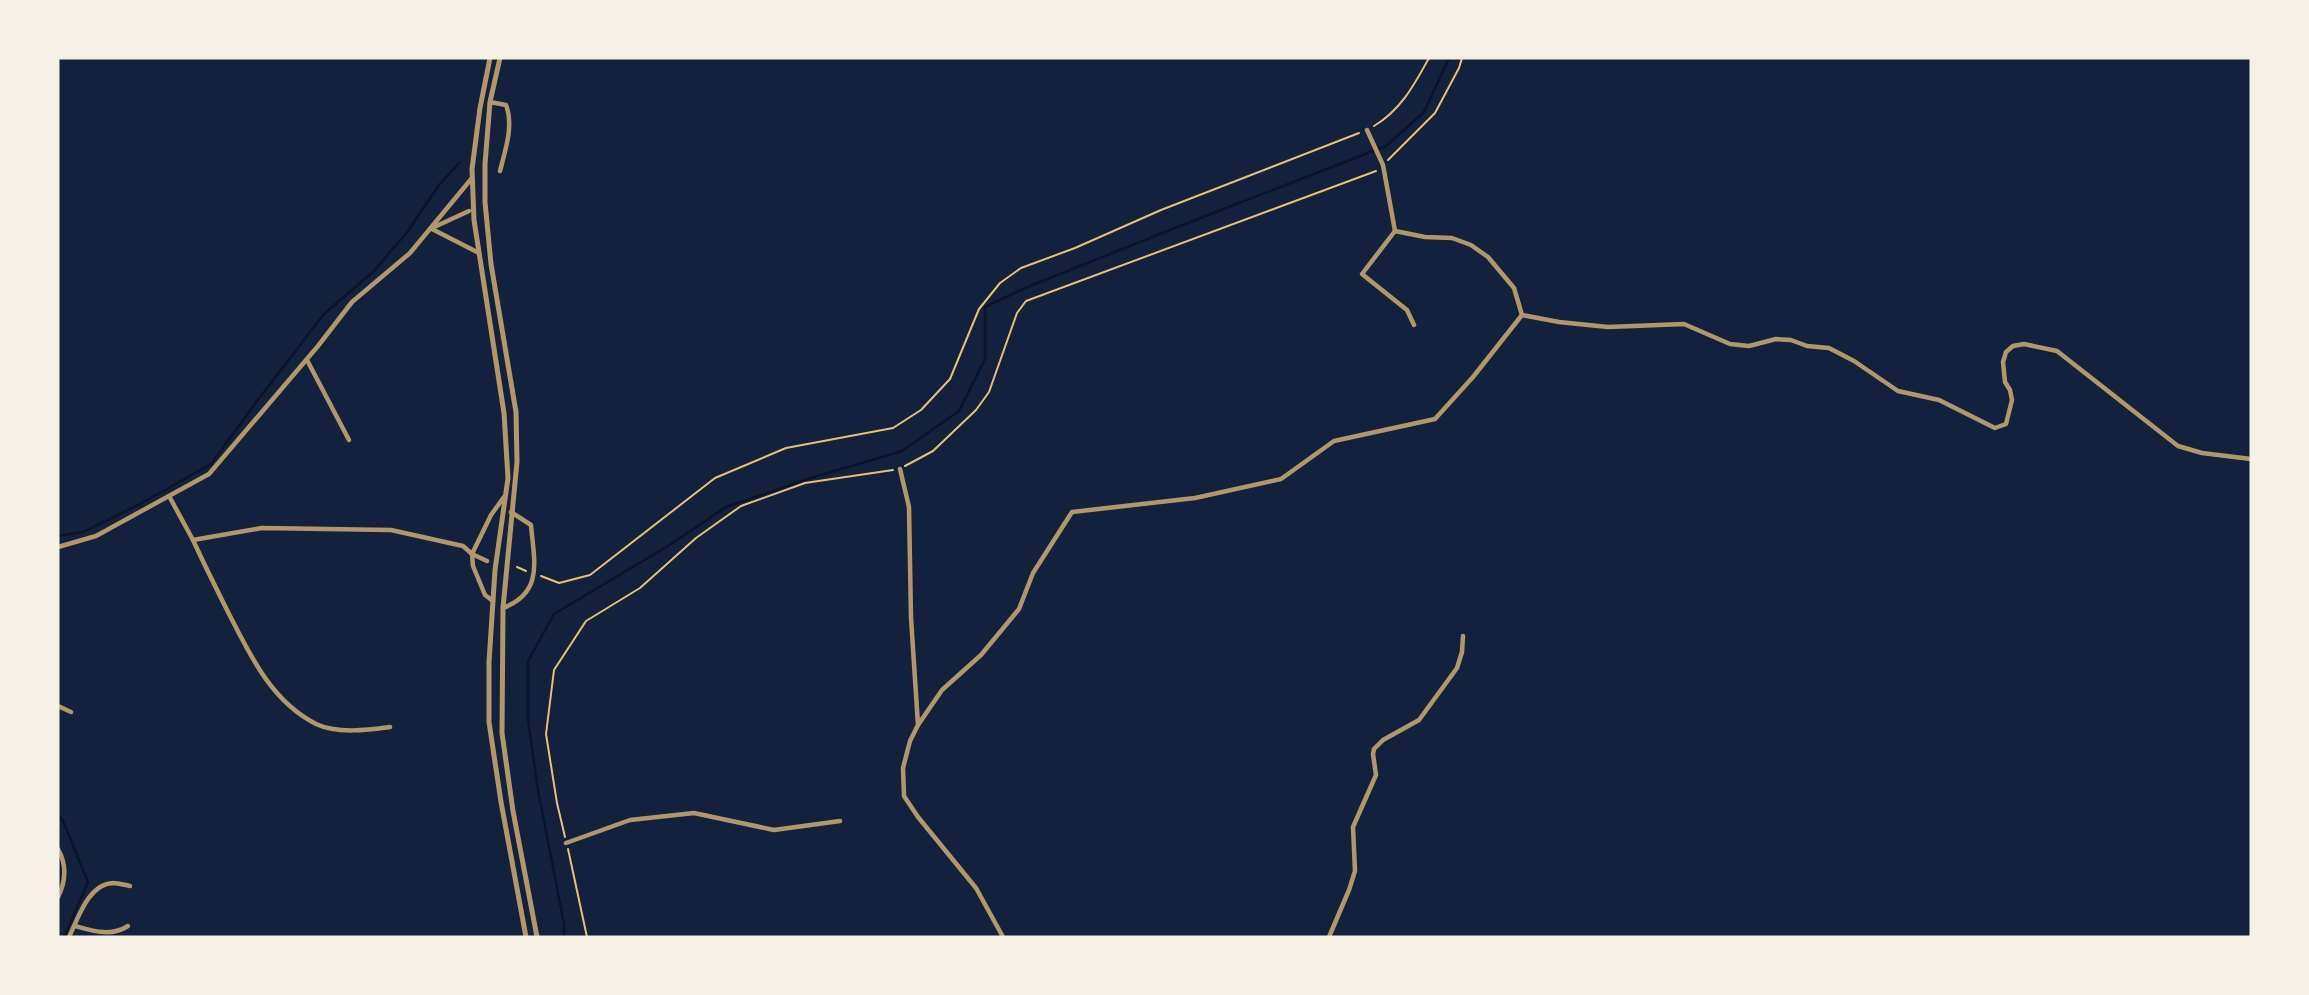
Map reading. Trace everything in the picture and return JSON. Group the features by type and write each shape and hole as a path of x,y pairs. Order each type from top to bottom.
{"street":[{"path":"490,58 480,108 472,178 474,220 505,413 508,478 495,570 489,662 489,722 526,937"},
{"path":"499,58 490,102 485,202 491,264 516,412 517,462 503,608 502,733 513,811 537,937"},
{"path":"490,102 506,106 509,113 509,128 500,172"},
{"path":"1367,130 1383,165 1395,231 1362,274 1407,310 1414,326"},
{"path":"58,547 96,536 209,474 352,302 411,253 472,178"},
{"path":"432,229 468,211"},
{"path":"432,229 479,253"},
{"path":"1395,231 1425,237 1452,238 1471,245 1488,257 1514,288 1522,315"},
{"path":"1522,315 1608,327 1684,324 1730,344 1749,346 1776,339 1829,348 1854,361 1898,391 1939,401 1995,428 2006,424 2012,400 2003,371 2006,352 2013,346 2024,344 2057,351 2178,446 2202,453 2251,459"},
{"path":"1003,937 976,888 904,796 903,768 910,741 918,725 942,691 981,655 1019,609 1033,573 1072,512 1195,498 1281,479 1334,441 1435,419 1473,377 1522,315"},
{"path":"307,359 349,440"},
{"path":"900,469 909,507 911,618 918,725"},
{"path":"169,496 248,651 267,682 284,702 317,724 332,729 390,727"},
{"path":"493,601 485,595 473,566 472,554 491,515 505,496"},
{"path":"503,608 518,602 535,574 531,525 511,512"},
{"path":"193,540 262,528 391,530 463,546 487,561"},
{"path":"1329,937 1354,871 1351,836 1376,775 1374,749 1383,740 1419,720 1457,668 1462,652 1462,636"},
{"path":"58,706 71,712"},
{"path":"566,843 630,820 694,813 774,830 840,821"},
{"path":"58,849 64,860 64,886 58,897"},
{"path":"69,937 88,898 101,887 113,883 130,886"},
{"path":"75,926 110,932 118,932 128,926"}],"path":[{"path":"517,567 559,583 590,575 715,478 786,448 893,428 922,410 950,379 979,309 1000,283 1021,268 1367,130 1386,119 1410,93 1429,58"},
{"path":"587,937 557,803 546,734 554,670 586,621 640,588 696,538 741,506 805,484 900,469 933,451 976,410 989,391 1017,313 1026,301 1374,172 1435,113 1462,58"}],"waterway":[{"path":"564,937 564,924 538,790 528,720 528,661 554,614 668,546 726,507 902,451 959,411 985,359 985,307 1025,288 1386,146 1424,112 1449,58"},
{"path":"58,536 83,532 211,464 324,314 374,271 408,231 439,185 459,163"},
{"path":"58,815 63,821 88,882 64,937"}]}
